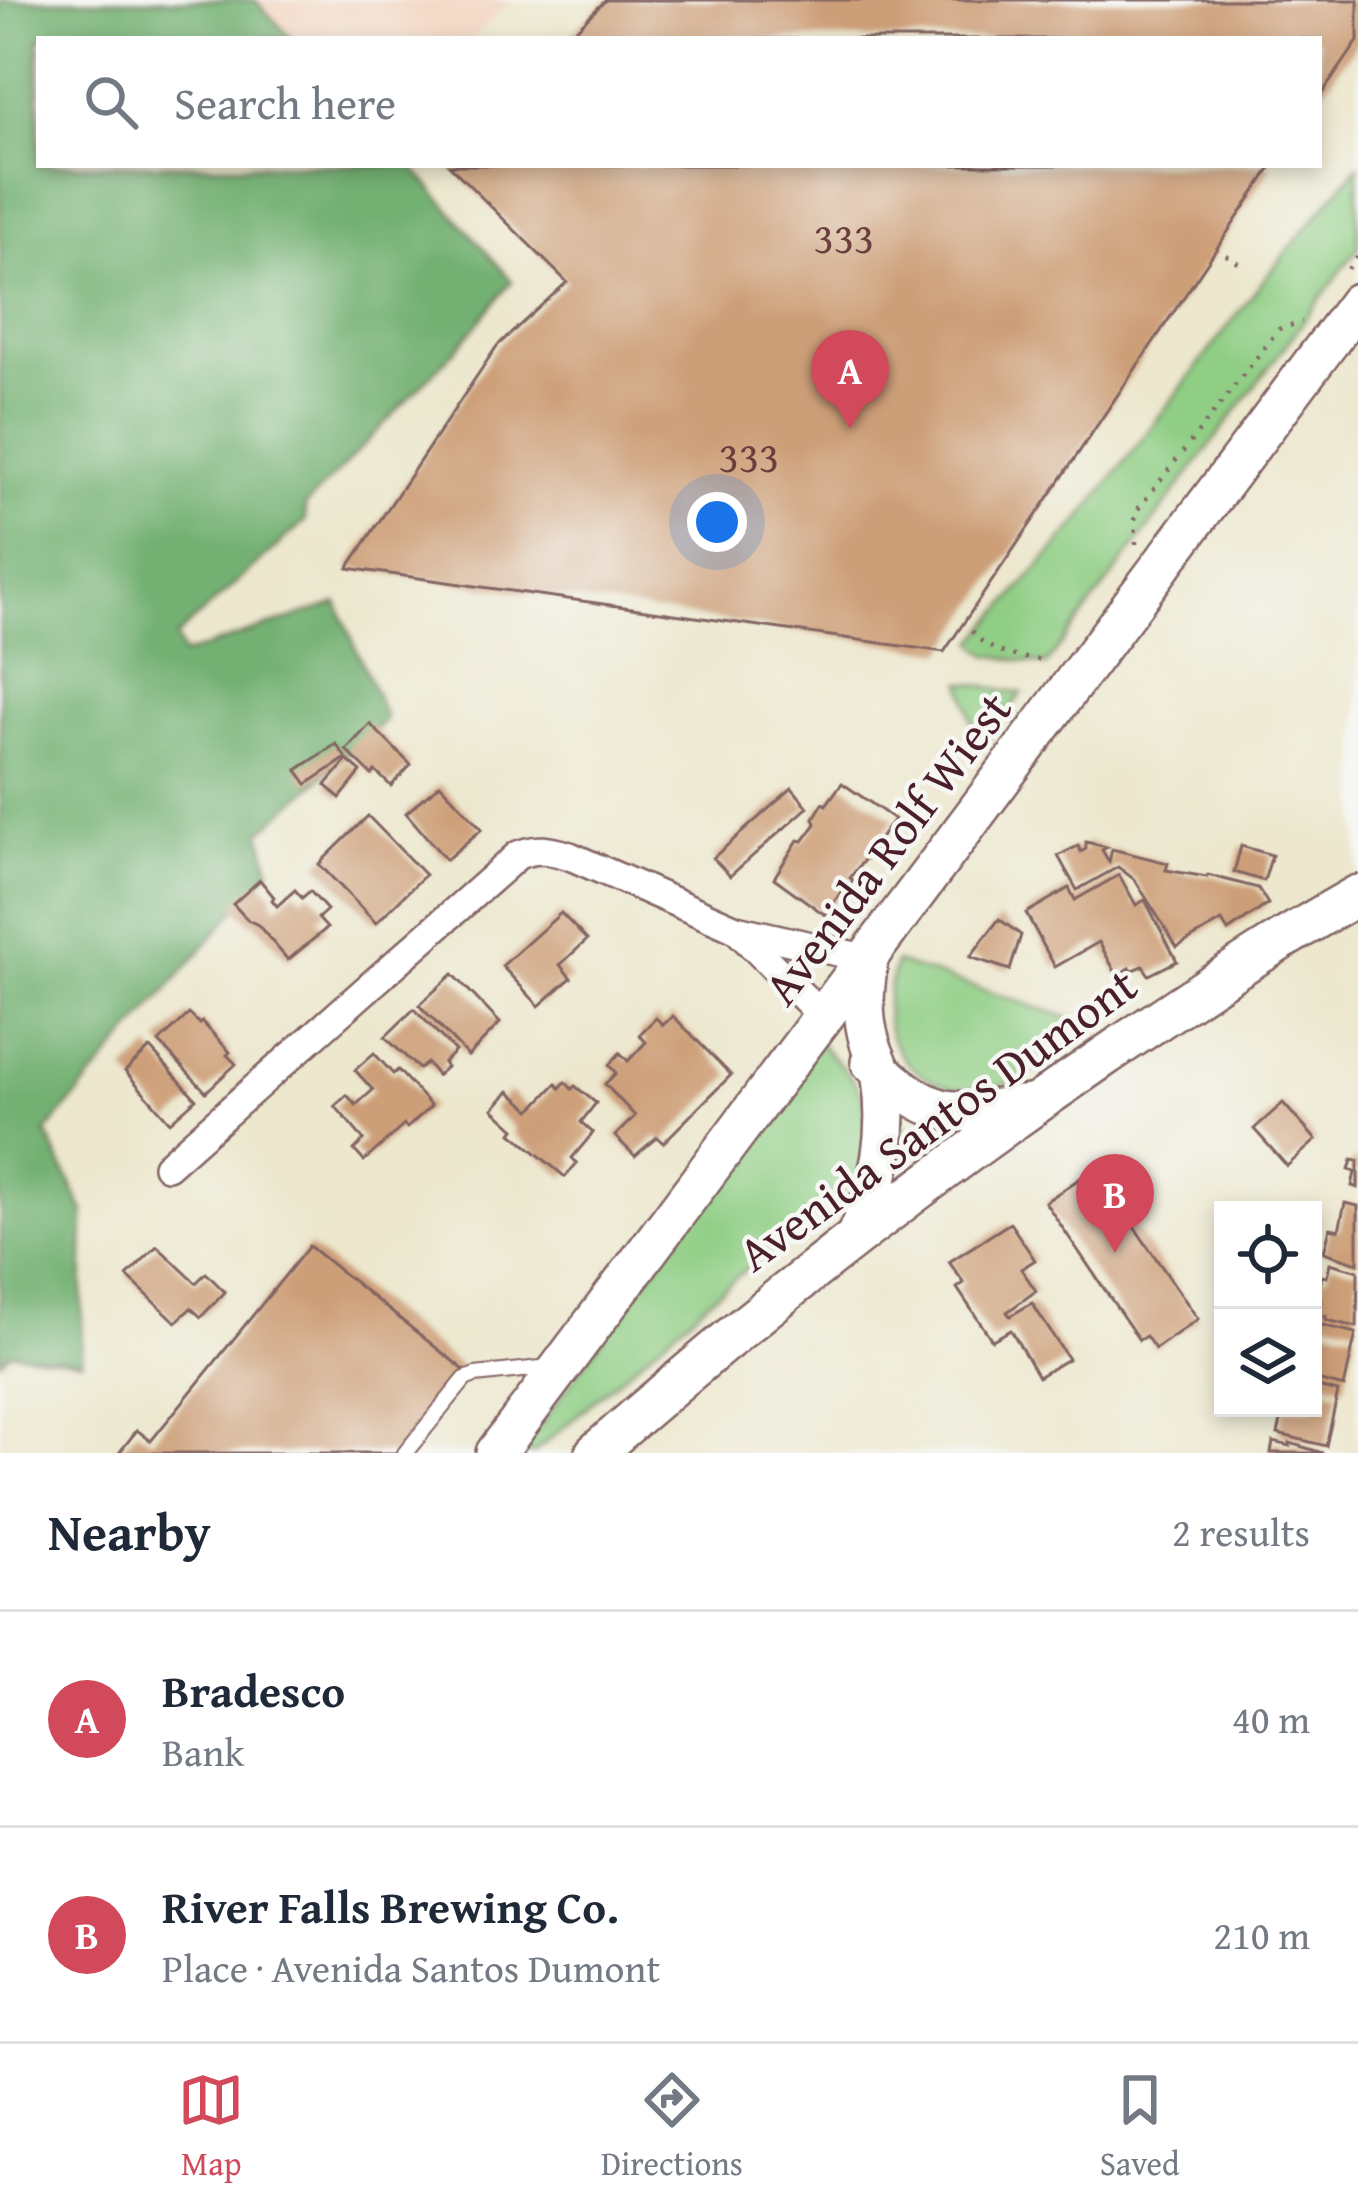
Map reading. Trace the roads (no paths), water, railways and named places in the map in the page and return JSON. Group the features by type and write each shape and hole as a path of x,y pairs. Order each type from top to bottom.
{"main road":[{"name":"Avenida Rolf Wiest","path":"496,1453 1358,303"},
{"path":"1313,365 1358,331"},
{"name":"Avenida Santos Dumont","path":"595,1453 858,1232 1184,1002 1358,895"},
{"path":"858,1232 878,1182 885,1128 882,1071 865,1023 868,959"},
{"path":"823,1017 914,1098 944,1111 1035,1104"}],"street":[{"path":"167,1166 518,855 533,849 570,856 736,929 868,959"},
{"path":"736,929 823,1017"}],"lane":[{"path":"404,1453 465,1379 561,1366"}],"place":[{"name":"Bradesco","path":"850,429"},
{"name":"River Falls Brewing Co.","path":"1115,1253"}]}
